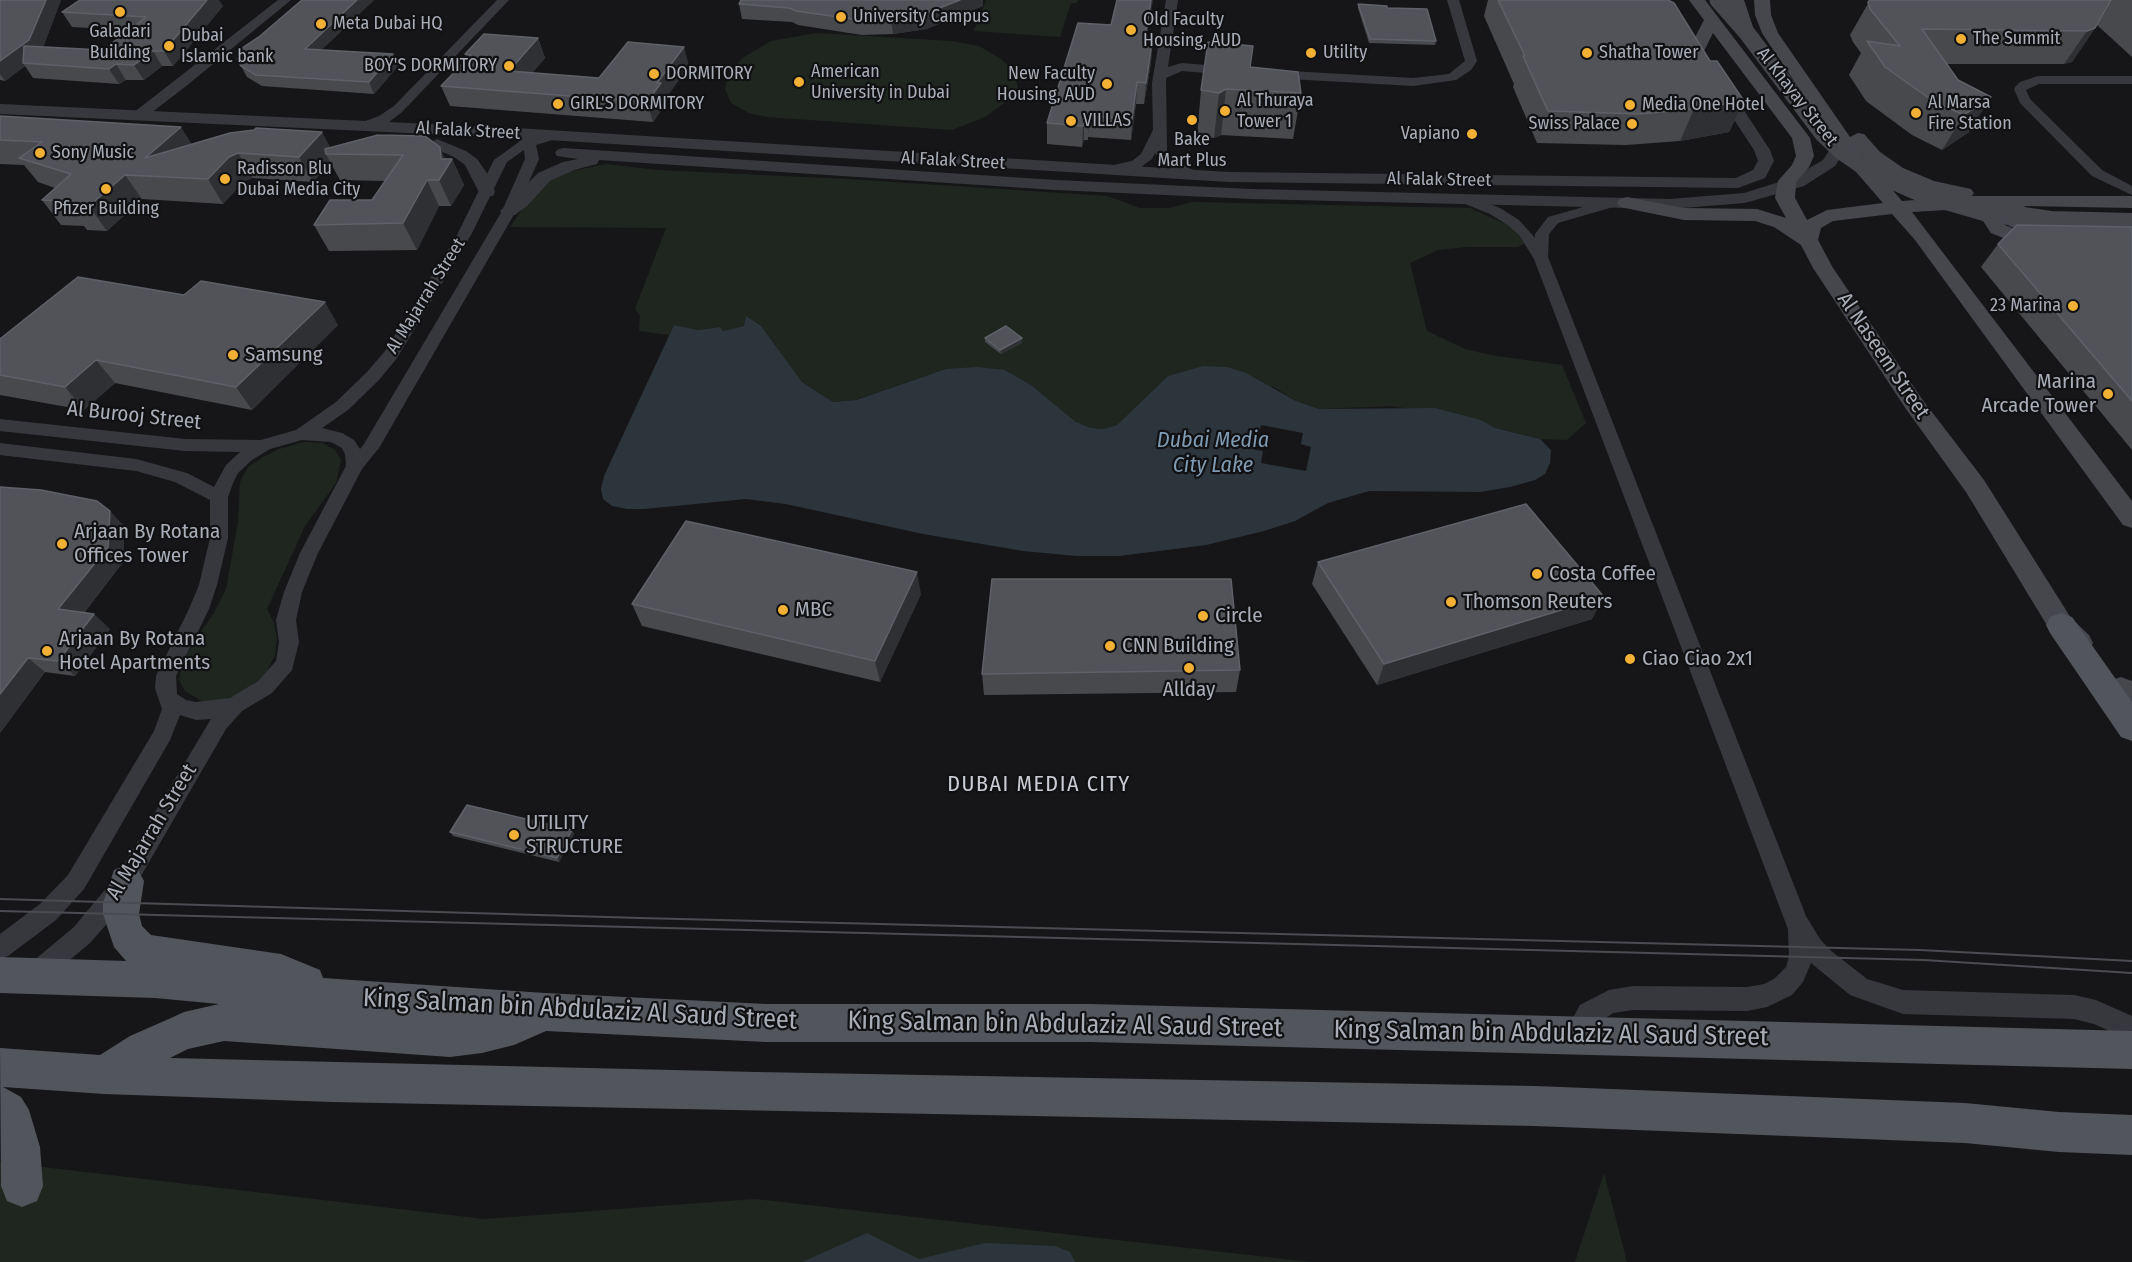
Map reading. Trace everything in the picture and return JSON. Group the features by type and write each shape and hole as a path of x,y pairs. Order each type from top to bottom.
{"main road":[{"path":"1697,0 1797,131 1804,144 1803,162 1785,187"},
{"path":"1719,0 1728,39"},
{"path":"1719,0 1747,33"},
{"path":"1736,0 1747,33"},
{"path":"1762,0 1763,15 1770,33 1865,172 1917,229 2132,519"},
{"path":"1692,47 1712,19"},
{"name":"Al Khayay Street","path":"1747,33 1821,134 1855,162 1886,180 1944,202 2008,217 2050,222 2132,224"},
{"path":"1814,96 1838,114 1880,162 1905,177 1953,191 2025,200"},
{"name":"Al Naseem Street","path":"1785,187 1787,204 1823,268 1914,404 1975,486 2061,625 2128,695"},
{"path":"1811,245 1811,228 1814,224 1836,214 1897,207 2025,200 2128,198"},
{"path":"2018,238 1998,229 1992,222 1992,215 2000,212 2065,210 2128,198"},
{"path":"1621,203 1684,214 1749,214 1764,217 1788,227 1811,245"},
{"path":"1836,214 1880,218 1897,223 1935,263 1951,275"},
{"path":"2061,625 2132,728"},
{"path":"126,881 121,914 127,935 141,951 281,972 305,981 323,996"},
{"path":"0,993 17,975"},
{"name":"King Salman bin Abdulaziz Al Saud Street","path":"17,975 155,980 323,996 545,1012 766,1023 1101,1023 2132,1050"},
{"path":"104,1075 144,1050 184,1031 224,1022 450,1038 514,1026 545,1012"},
{"path":"0,1067 104,1075 732,1092 1535,1106 1965,1123 2059,1132 2132,1135"},
{"path":"0,1106 7,1111 15,1124 20,1147 22,1186"}],"street":[{"path":"145,117 181,84 285,0"},
{"path":"365,126 389,116 422,85 503,0"},
{"path":"1109,170 1136,164 1147,156 1157,133 1158,83 1172,0"},
{"path":"1160,76 1169,70 1182,67 1413,82 1442,86 1466,80 1474,75 1477,69 1470,55 1453,0"},
{"path":"259,22 263,11 262,1"},
{"name":"Al Falak Street","path":"17,126 437,144 523,143 554,135 1194,174 1711,184 1738,183 1753,178 1765,166 1765,155 1692,47"},
{"path":"1158,96 1165,82 1172,77 1181,73 1216,70"},
{"path":"2128,198 2097,173 2024,100 2020,89 2038,80 2132,80"},
{"path":"414,128 408,121 407,112 422,85"},
{"name":"Al Falak Street","path":"0,109 414,128 617,157 1056,185 1252,194 1670,204 1721,201 1759,195 1785,187 1820,170 1835,155 1844,140"},
{"path":"1157,133 1160,140 1160,151 1169,163 1194,174"},
{"name":"Al Majarrah Street","path":"17,975 82,935 102,914 126,881 212,733 235,705 265,687 285,664 289,653 286,620 293,592 309,553 355,466 366,454 393,410 509,211 531,164 523,143 498,165 487,192 464,235 391,354 373,376 342,406 302,434"},
{"path":"437,144 460,154 471,162 481,176 487,192"},
{"path":"509,211 521,202 538,182 552,172 569,166 617,157"},
{"path":"1465,199 1494,211 1514,223 1525,233 1534,250 1541,257 1797,922 1802,947 1795,974 1783,987 1767,995 1747,999 1634,998 1609,1002 1589,1014 1576,1034"},
{"path":"1541,257 1542,234 1553,220 1568,214 1621,203"},
{"name":"Al Burooj Street","path":"0,425 185,445 219,447 264,445"},
{"path":"0,449 136,465 181,477 219,496 232,469 264,445 302,434 336,437 348,444 354,454 355,466"},
{"name":"Al Majarrah Street","path":"0,948 48,912 76,882 163,734 172,709 165,688 166,676 199,609 215,561 221,516 219,496"},
{"path":"169,699 180,707 196,711 215,710 235,705"},
{"path":"1797,922 1822,958 1859,987 1884,997 1903,1002 2074,1007 2096,1012 2132,1029"}],"shaded area":[{"path":"986,0 1078,0 1077,3 1071,3 1060,37 974,31"},
{"path":"816,33 951,41 979,46 1001,59 1015,73 1018,88 1008,100 985,117 952,130 767,117 749,113 731,103 725,89 729,72 744,57 771,41"},
{"path":"606,164 658,170 847,179 1107,196 1140,208 1170,208 1192,202 1470,208 1510,226 1527,242 1518,247 1467,247 1438,250 1410,263 1427,331 1465,349 1490,355 1562,365 1586,423 1567,440 1540,439 1495,428 1481,420 1391,406 1319,409 1296,401 1274,387 1168,376 1117,425 1103,429 1091,428 1076,422 1031,385 1005,370 946,369 855,400 833,402 802,382 761,326 746,317 744,326 723,331 719,327 698,330 674,325 669,335 639,331 640,315 635,309 666,228 510,227 536,189 567,172"},
{"path":"304,442 323,443 335,450 341,460 336,483 305,526 267,609 274,623 277,638 275,655 266,673 237,695 218,702 203,702 185,691 179,680 182,665 226,589 238,522 240,482 248,467 263,457 279,449"},
{"path":"0,1162 484,1219 755,1199 1311,1262 0,1262"},
{"path":"1604,1173 1627,1262 1575,1262"}],"water":[{"name":"Dubai Media City Lake","path":"746,316 761,326 802,382 833,402 856,400 946,369 977,367 1005,370 1031,385 1076,422 1091,428 1103,429 1117,425 1168,376 1203,366 1227,367 1246,373 1296,401 1319,409 1435,408 1481,420 1495,428 1540,439 1551,450 1550,463 1545,474 1535,480 1510,487 1480,492 1369,491 1328,503 1295,521 1264,531 1206,545 1119,556 1077,556 1023,551 923,534 786,504 746,499 644,509 612,506 603,499 601,489 604,476 674,325 698,330 720,327 723,331 744,326"},
{"path":"867,1233 919,1259 985,1243 1055,1246 1070,1252 1075,1262 802,1262"}],"pier":[{"path":"1261,425 1303,433 1301,444 1311,447 1306,471 1261,463 1263,451 1255,450"}],"building":[{"path":"0,0 46,0 29,40 0,61"},
{"path":"80,0 207,0 164,51 153,51 134,65 116,64 109,69 23,63 24,46 103,50 146,17 62,12"},
{"name":"Meta Dubai HQ","path":"302,0 357,0 305,49 393,54 369,82 256,75 241,66 237,59 242,48 260,36"},
{"path":"741,0 960,0 924,14 891,19 860,20 789,8 739,4"},
{"path":"1117,0 1151,0 1144,42 1152,42 1146,83 1137,82 1132,119 1089,116 1088,119 1084,119 1083,126 1047,123 1078,23 1111,25"},
{"path":"1498,0 1668,0 1674,3 1710,61 1717,61 1744,101 1639,114 1548,111"},
{"path":"1870,0 2111,0 2095,28 2087,31 1922,29 1958,80 1991,97 1964,115 1933,101 1885,67 1867,41 1900,46 1870,9 1868,2"},
{"path":"1358,4 1387,6 1387,8 1427,9 1436,41 1370,39"},
{"path":"484,34 538,38 509,71 599,78 628,42 684,47 657,83 661,83 647,102 441,86 471,55 465,54"},
{"path":"1208,42 1253,46 1250,67 1298,72 1301,93 1226,89 1219,93 1201,90"},
{"path":"0,116 181,127 145,158 230,133 256,128 322,132 299,157 238,153 229,157 208,179 125,175 89,206 68,205 68,201 42,200 71,174 19,158 42,142 0,140"},
{"path":"378,135 425,136 440,147 441,159 452,159 439,180 427,180 403,223 314,225 330,200 372,200 403,155 326,154 325,149"},
{"name":"23 Marina","path":"2017,225 2132,227 2132,401 1998,244"},
{"path":"78,277 184,295 201,281 325,302 236,387 96,360 65,387 0,375 0,339"},
{"path":"1006,326 1022,338 1000,350 985,338"},
{"name":"Arjaan By Rotana Offices Tower","path":"0,487 41,490 97,501 110,511 108,547 58,609 94,614 58,661 28,658 0,694"},
{"name":"Thomson Reuters","path":"1526,504 1604,597 1384,664 1318,562"},
{"name":"MBC","path":"686,521 917,572 875,661 632,604"},
{"name":"CNN Building","path":"992,579 1231,579 1240,670 982,674"},
{"name":"UTILITY STRUCTURE","path":"467,805 572,830 557,858 450,832"}],"tram line":[{"path":"0,899 640,918 1920,950 2132,961"},
{"path":"0,911 1924,960 2132,973"}],"place":[{"name":"Galadari Building","path":"120,12"},
{"name":"University Campus","path":"841,17"},
{"name":"Meta Dubai HQ","path":"321,24"},
{"name":"Old Faculty Housing, AUD","path":"1131,30"},
{"name":"The Summit","path":"1961,39"},
{"name":"Dubai Islamic bank","path":"169,46"},
{"name":"Utility","path":"1311,53"},
{"name":"Shatha Tower","path":"1587,53"},
{"name":"BOY'S DORMITORY","path":"509,66"},
{"name":"DORMITORY","path":"654,74"},
{"name":"American University in Dubai","path":"799,82"},
{"name":"New Faculty Housing, AUD","path":"1107,84"},
{"name":"GIRL'S DORMITORY","path":"558,104"},
{"name":"Media One Hotel","path":"1630,105"},
{"name":"Al Thuraya Tower 1","path":"1225,111"},
{"name":"Al Marsa Fire Station","path":"1916,113"},
{"name":"Bake Mart Plus","path":"1192,120"},
{"name":"VILLAS","path":"1071,121"},
{"name":"Swiss Palace","path":"1632,124"},
{"name":"Vapiano","path":"1472,134"},
{"name":"Sony Music","path":"40,153"},
{"name":"Radisson Blu Dubai Media City","path":"225,179"},
{"name":"Pfizer Building","path":"106,189"},
{"name":"23 Marina","path":"2073,306"},
{"name":"Samsung","path":"233,355"},
{"name":"Marina Arcade Tower","path":"2108,394"},
{"name":"Arjaan By Rotana Offices Tower","path":"62,544"},
{"name":"Costa Coffee","path":"1537,574"},
{"name":"Thomson Reuters","path":"1451,602"},
{"name":"MBC","path":"783,610"},
{"name":"Circle","path":"1203,616"},
{"name":"CNN Building","path":"1110,646"},
{"name":"Arjaan By Rotana Hotel Apartments","path":"47,651"},
{"name":"Ciao Ciao 2x1","path":"1630,659"},
{"name":"Allday","path":"1189,668"},
{"name":"UTILITY STRUCTURE","path":"514,835"}],"district":[{"name":"DUBAI MEDIA CITY","path":"1039,785"}]}
